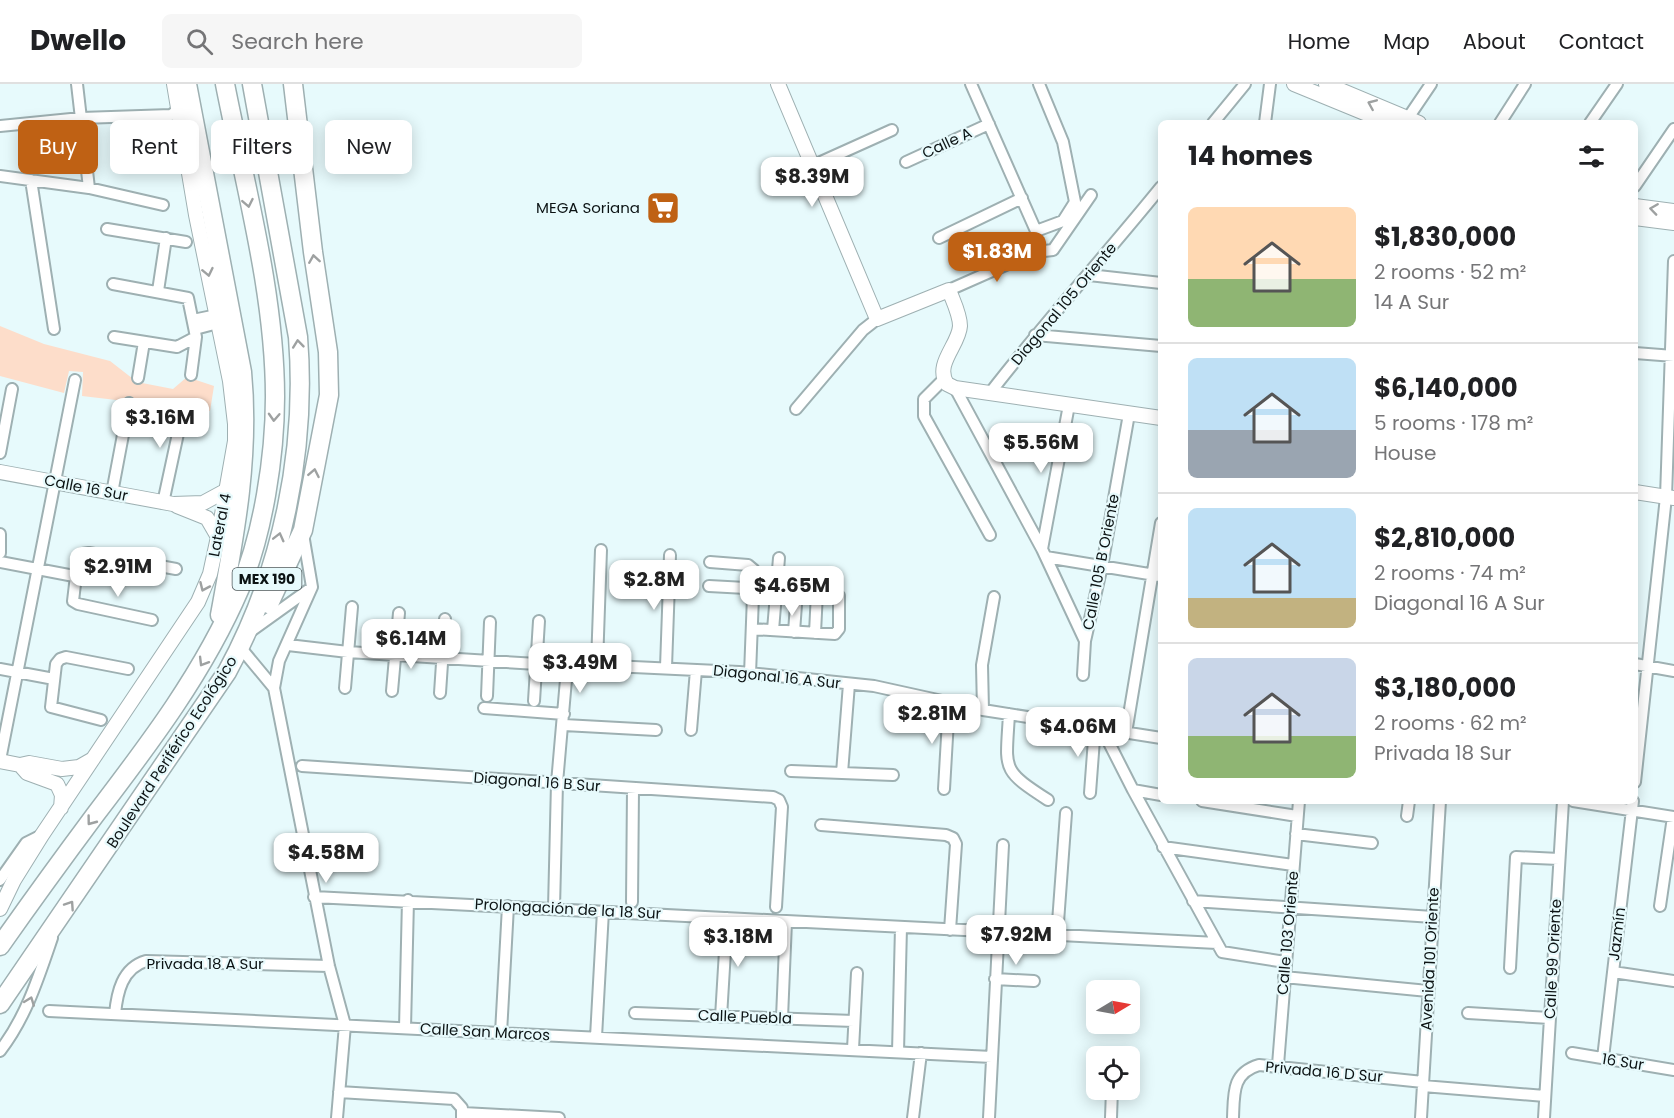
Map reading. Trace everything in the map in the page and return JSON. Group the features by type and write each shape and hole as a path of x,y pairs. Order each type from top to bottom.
{"highway":[{"name":"Boulevard Periférico Ecológico","path":"0,946 181,700 216,641 241,585 260,518 273,442 275,398 270,321 225,84"},
{"name":"Boulevard Periférico Ecológico","path":"0,1004 211,697 243,641 268,578 279,538 299,434 301,403 298,337 252,84"},
{"path":"243,641 274,596 303,530 329,395 329,372 292,84"},
{"path":"178,85 185,106 203,214 242,372 246,408 244,473 216,641"}],"street":[{"path":"77,84 89,188"},
{"path":"778,84 877,319"},
{"path":"971,84 1036,231 1040,252"},
{"path":"1036,231 1063,221 1073,210 1075,194 1063,142 1039,84"},
{"path":"1215,120 1245,84"},
{"path":"1265,120 1270,84"},
{"path":"1294,84 1361,117"},
{"path":"1326,84 1342,87 1412,120"},
{"path":"1414,120 1431,84"},
{"path":"1502,120 1525,84"},
{"path":"1592,120 1617,84"},
{"path":"0,126 81,118 171,115 185,106"},
{"name":"Calle A","path":"906,162 989,124"},
{"path":"1638,182 1674,129"},
{"path":"813,166 892,130"},
{"path":"0,176 89,188 163,205"},
{"path":"31,180 54,329"},
{"name":"Diagonal 105 Oriente","path":"990,393 1035,335 1089,275 1158,191"},
{"path":"796,409 863,330 877,319 1040,252 1053,250 1091,195"},
{"path":"939,238 1022,198"},
{"path":"1638,206 1674,211"},
{"name":"Lateral 4","path":"0,909 14,880 42,836 198,602 210,574 227,490 235,424 203,214"},
{"path":"1638,218 1674,223"},
{"path":"107,230 186,242"},
{"path":"158,291 166,238"},
{"path":"1638,757 1670,498 1674,261"},
{"path":"1089,275 1158,283"},
{"path":"113,284 188,298 195,329 191,375"},
{"path":"949,290 959,316 960,328 948,355 944,379 924,399 924,416 990,535"},
{"path":"114,337 177,347 189,343 195,329 218,319"},
{"path":"1035,335 1158,346"},
{"path":"138,378 144,342"},
{"path":"1638,353 1672,356"},
{"path":"944,379 955,388 1044,553 1085,641"},
{"path":"75,380 0,761 57,768 79,767 95,758"},
{"path":"955,388 1158,418"},
{"path":"0,453 12,389"},
{"path":"112,493 129,403"},
{"path":"1044,553 1069,405"},
{"name":"Calle 105 B Oriente","path":"1083,675 1085,641 1102,566 1129,414"},
{"path":"168,503 182,415"},
{"name":"Calle 16 Sur","path":"0,472 202,508 227,490"},
{"path":"1638,493 1670,498"},
{"path":"202,508 212,522 218,537"},
{"path":"303,530 312,587 275,672 274,688 314,897 345,1025 337,1118"},
{"path":"0,534 0,553"},
{"path":"597,664 601,550"},
{"path":"1044,553 1157,575 1126,733"},
{"path":"152,620 73,601 74,576 82,554 176,569"},
{"path":"666,667 670,555"},
{"path":"773,630 779,558"},
{"path":"0,562 74,576"},
{"path":"710,562 751,566 754,570 750,674"},
{"path":"709,586 817,592 839,596 839,629 835,634 752,629"},
{"path":"274,688 243,641 312,587"},
{"path":"794,632 796,591"},
{"path":"815,633 817,592"},
{"path":"983,710 982,665 994,597"},
{"path":"345,688 351,608"},
{"path":"392,691 399,613"},
{"path":"440,693 445,619"},
{"path":"534,701 539,621"},
{"path":"487,696 490,622"},
{"path":"288,645 348,652 537,664"},
{"path":"101,720 51,707 56,664 60,659 66,657 128,669"},
{"name":"Diagonal 16 A Sur","path":"564,719 568,666 597,664 666,667 874,686 983,710 1098,726 1158,738"},
{"path":"1638,665 1674,670"},
{"path":"0,669 54,679"},
{"path":"691,730 696,670"},
{"path":"842,773 849,684"},
{"path":"944,789 949,703"},
{"path":"484,708 657,730"},
{"path":"1008,714 1007,753 1010,771 1016,780 1048,800"},
{"path":"554,908 557,783 564,719"},
{"path":"1098,726 1219,947"},
{"path":"1090,793 1098,726"},
{"path":"20,765 27,773 57,784 62,795 61,808"},
{"name":"Diagonal 16 B Sur","path":"302,766 773,797 779,800 782,807 776,907"},
{"path":"53,782 57,768"},
{"path":"791,771 893,775"},
{"path":"633,789 633,902"},
{"path":"1133,790 1158,794"},
{"path":"1221,804 1297,816"},
{"name":"Calle 103 Oriente","path":"1278,1065 1299,804"},
{"path":"1407,816 1409,804"},
{"name":"Avenida 101 Oriente","path":"1421,1118 1440,804"},
{"name":"Calle 99 Oriente","path":"1544,1118 1563,804"},
{"path":"1608,804 1632,806 1674,817 1660,906"},
{"name":"Jazmín","path":"1603,1058 1632,806"},
{"path":"1057,936 1066,813"},
{"path":"821,825 946,835 953,838 956,844 950,930"},
{"path":"1296,834 1372,843"},
{"path":"0,880 26,843 42,836"},
{"path":"989,1118 1003,845"},
{"path":"1163,847 1293,865"},
{"path":"1510,968 1516,857 1559,859"},
{"name":"Prolongación de la 18 Sur","path":"314,897 408,900 998,932 1219,947 1285,962"},
{"path":"405,1028 408,900"},
{"path":"1193,901 1432,917"},
{"path":"501,1033 508,906"},
{"path":"596,1037 603,911"},
{"path":"721,1017 727,918"},
{"path":"782,1018 786,922"},
{"path":"0,1051 17,1029 28,1006 56,925"},
{"path":"897,1052 901,927"},
{"name":"Privada 18 A Sur","path":"115,1014 119,987 132,969 146,961 329,966"},
{"path":"1613,972 1674,981"},
{"path":"853,1049 857,973"},
{"path":"1284,977 1428,991"},
{"path":"995,979 1034,981"},
{"name":"Calle San Marcos","path":"49,1011 992,1057"},
{"name":"Calle Puebla","path":"635,1013 854,1021"},
{"path":"1468,1013 1550,1018"},
{"path":"913,1118 921,1053"},
{"name":"16 Sur","path":"1572,1053 1674,1070"},
{"name":"Privada 16 D Sur","path":"1233,1118 1234,1086 1239,1075 1250,1068 1278,1065 1423,1084 1545,1095"},
{"path":"339,1092 454,1099 460,1103 462,1115 560,1118"},
{"path":"1110,1118 1111,1100"}],"shaded area":[{"path":"18,127 18,130 5,131 5,129"},
{"path":"0,326 44,344 110,361 137,382 173,389 187,377 214,386 210,411 82,396 83,372 69,371 64,393 0,376"}],"place":[{"name":"MEGA Soriana","path":"663,208"}]}
